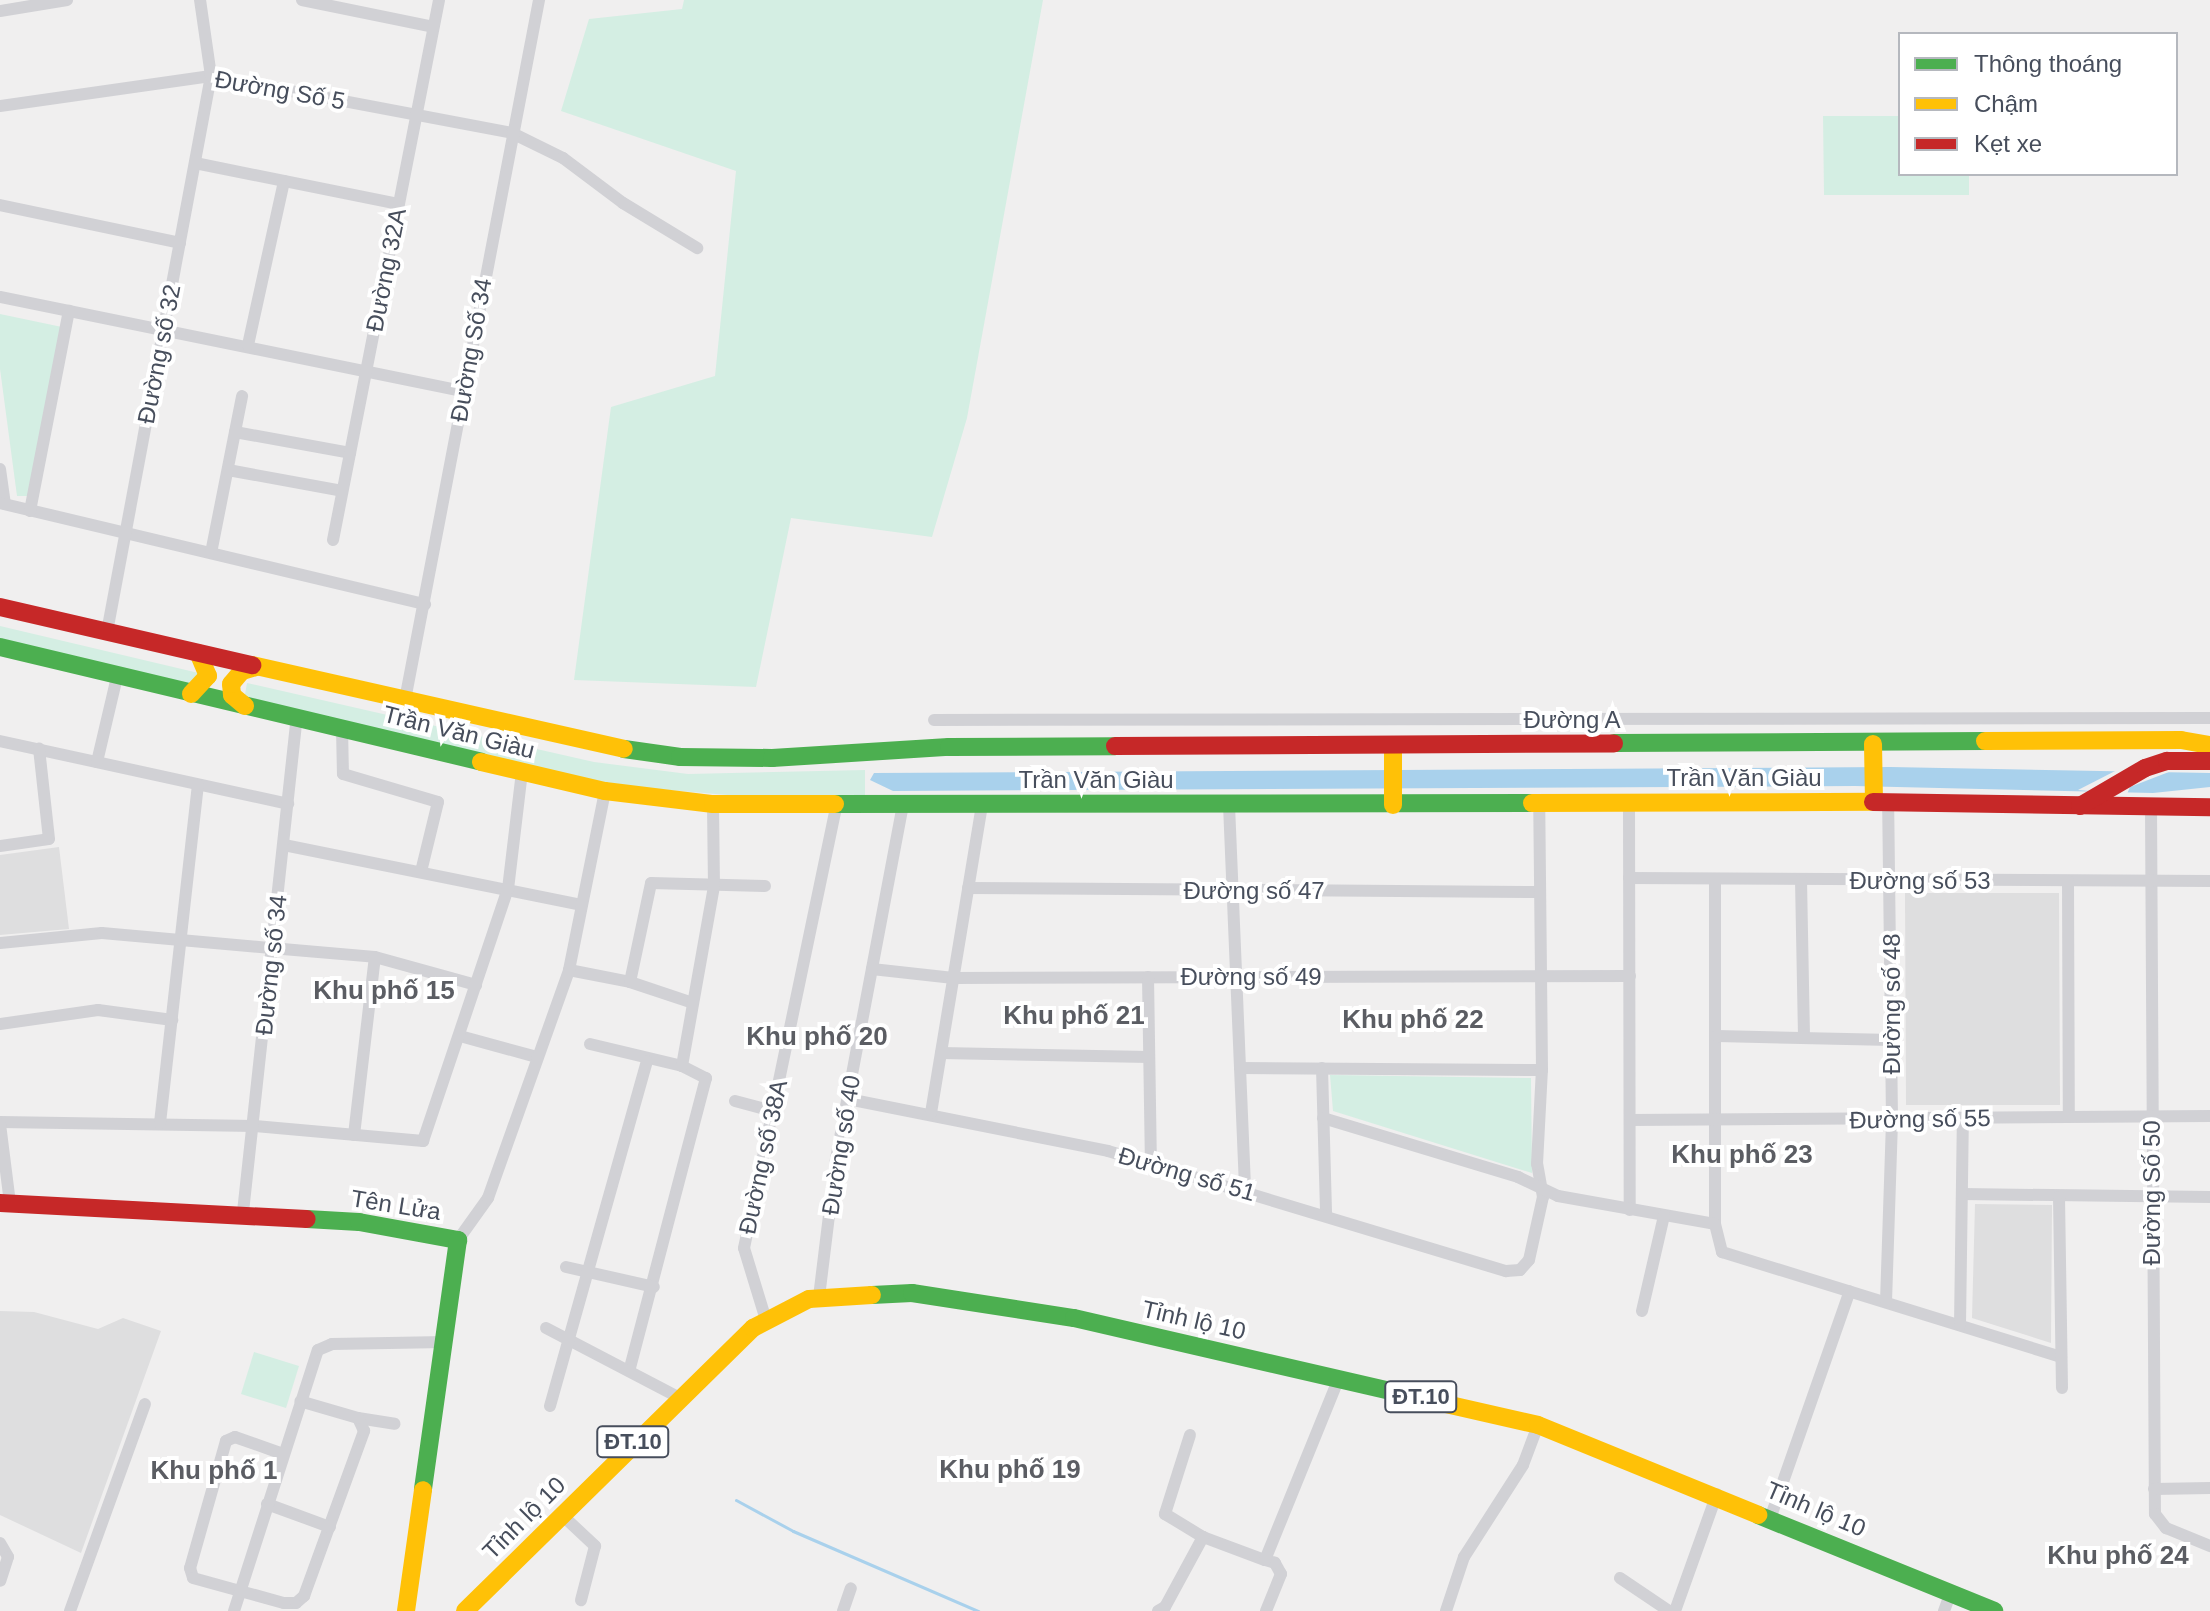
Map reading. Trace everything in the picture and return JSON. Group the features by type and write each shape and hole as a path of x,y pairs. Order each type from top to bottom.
{"main road":[{"name":"Trần Văn Giàu","path":"0,607 613,748 680,757 772,758 921,748 1393,752 2184,741 2210,736"},
{"name":"Trần Văn Giàu","path":"0,647 605,791 713,804 1229,805 1393,799 1539,803 1881,802 2210,807"},
{"path":"191,694 208,676 198,653"},
{"path":"245,706 236,700 231,684 242,671 256,667"},
{"path":"2184,741 2210,745"},
{"path":"1873,744 1881,802"},
{"path":"1393,752 1393,799"},
{"path":"2080,806 2167,761 2210,761"},
{"name":"Tên Lửa","path":"5,1203 243,1212 359,1222 458,1240 406,1611"},
{"name":"Tỉnh lộ 10","path":"465,1611 678,1397 766,1320 819,1297 935,1294 1074,1318 1538,1425 1771,1516 1994,1611"}],"street":[{"path":"0,11 18,4 67,0"},
{"path":"200,0 211,76"},
{"path":"302,0 349,5 433,27"},
{"name":"Đường 32A","path":"333,540 439,0"},
{"name":"Đường Số 34","path":"405,700 539,0"},
{"name":"Đường Số 5","path":"0,106 211,76 512,133"},
{"name":"Đường số 32","path":"107,632 211,76"},
{"path":"512,133 563,158 623,203 697,248"},
{"path":"195,163 398,204"},
{"path":"248,345 284,181"},
{"path":"0,205 180,243"},
{"path":"0,297 463,391"},
{"path":"30,511 69,311"},
{"path":"211,553 242,396"},
{"path":"235,432 350,453"},
{"path":"0,469 3,503 425,604"},
{"path":"228,470 342,491"},
{"path":"97,762 117,677"},
{"name":"Đường số 34","path":"243,1212 255,1126 297,718"},
{"name":"Đường A","path":"934,720 2210,718"},
{"path":"342,728 343,774 438,802 421,872"},
{"path":"0,741 288,804"},
{"path":"0,846 49,839 39,749"},
{"path":"5,1203 0,1123 255,1126 423,1141 508,889 522,772"},
{"path":"160,1123 198,785"},
{"path":"458,1240 488,1198 569,970 581,905 596,851 605,791"},
{"name":"Đường số 48","path":"1881,802 1892,881 1892,1119 1886,1302"},
{"path":"1539,803 1542,1070 1537,1164 1543,1190"},
{"path":"1629,803 1630,1210"},
{"path":"682,1066 714,887 713,804"},
{"name":"Đường số 38A","path":"766,1320 743,1255 837,804"},
{"name":"Đường số 40","path":"819,1297 848,1099 903,804"},
{"path":"931,1113 982,804"},
{"path":"1229,805 1245,1190"},
{"name":"Đường Số 50","path":"2151,807 2154,1489 2159,1523 2210,1546"},
{"path":"284,845 581,905"},
{"name":"Đường số 53","path":"1629,878 2210,881"},
{"path":"1715,879 1715,1224 1722,1252 2061,1357"},
{"path":"1801,880 1804,1038"},
{"path":"2068,881 2069,1117"},
{"path":"630,982 651,883 765,886"},
{"name":"Đường số 47","path":"968,888 1540,892"},
{"path":"0,943 102,933 375,957 476,985"},
{"path":"354,1135 375,957"},
{"name":"Đường số 49","path":"872,969 954,978 1630,976"},
{"path":"569,970 630,982 693,1003"},
{"path":"1148,977 1151,1162"},
{"path":"0,1024 98,1010 172,1020"},
{"path":"460,1036 537,1057"},
{"path":"1717,1036 1892,1040"},
{"path":"590,1044 647,1061 682,1066 706,1078 654,1287 630,1368"},
{"path":"941,1053 1149,1057"},
{"path":"550,1406 591,1272 647,1061"},
{"path":"1240,1068 1542,1070"},
{"path":"1322,1068 1326,1214"},
{"name":"Đường số 51","path":"848,1099 931,1113 1151,1162 1506,1271 1520,1270 1529,1260 1543,1190"},
{"path":"735,1101 773,1111"},
{"name":"Đường số 55","path":"1630,1120 2210,1116"},
{"path":"1323,1118 1518,1177 1543,1190 1630,1210 1715,1224"},
{"path":"1960,1325 1963,1118"},
{"path":"1962,1194 2210,1197"},
{"path":"2059,1197 2062,1388"},
{"path":"1642,1311 1664,1216"},
{"path":"566,1267 654,1287"},
{"path":"1771,1516 1850,1291"},
{"path":"546,1328 630,1368 678,1397"},
{"path":"234,1611 314,1355 325,1346 445,1342"},
{"path":"1265,1560 1339,1378"},
{"path":"300,1401 358,1418 395,1424"},
{"path":"70,1611 145,1404"},
{"path":"283,1454 235,1437 223,1445 190,1572 197,1580 284,1603 301,1601 364,1436 358,1418"},
{"path":"1446,1611 1464,1557 1523,1465 1538,1425"},
{"path":"1190,1435 1165,1514 1203,1537 1275,1563 1281,1574 1266,1611"},
{"path":"2154,1489 2210,1488"},
{"path":"1620,1578 1672,1611 1717,1494"},
{"path":"267,1504 330,1527"},
{"path":"561,1514 595,1546 581,1600"},
{"path":"1158,1611 1165,1607 1203,1537"},
{"path":"0,1543 8,1557 0,1581"},
{"path":"843,1611 851,1588"},
{"path":"1944,1611 1951,1592"}],"shaded area":[{"path":"59,847 69,929 0,935 0,855"},
{"path":"1905,893 2059,893 2060,1105 1906,1105"},
{"path":"1975,1204 2052,1205 2051,1343 1972,1318"},
{"path":"0,1311 34,1312 98,1329 123,1318 161,1331 81,1553 0,1515"}],"green space":[{"path":"684,0 1043,0 967,418 932,537 791,518 756,687 574,680 611,407 715,376 736,171 561,111 589,19 682,9"},
{"path":"1823,116 1898,116 1898,176 1969,176 1969,195 1824,195"},
{"path":"0,314 62,327 33,496 17,496 0,369"},
{"path":"0,626 207,675 204,691 0,643"},
{"path":"247,683 594,762 688,774 865,770 865,796 751,797 598,784 244,700"},
{"path":"1330,1075 1531,1078 1532,1173 1333,1111"},
{"path":"254,1352 299,1366 286,1408 241,1394"}],"water":[{"path":"1890,767 2210,773 2210,787 2153,793 1855,786 893,791 870,780 874,773"}],"pier":[{"path":"2121,768 2203,769 2174,770 2130,787 2127,794 2078,790"}],"waterway":[{"path":"736,1500 793,1531 978,1611"}],"traffic: fast":[{"path":"0,647 481,762"},
{"path":"1614,743 1985,741"},
{"path":"624,749 680,757 772,758 949,747 1115,746"},
{"path":"835,804 1532,803"},
{"path":"307,1219 359,1222 458,1240 423,1490"},
{"path":"872,1295 912,1293 1074,1318 1402,1394"},
{"path":"1758,1515 1994,1611"}],"traffic: slow":[{"path":"191,694 208,676 198,653"},
{"path":"252,665 624,749"},
{"path":"245,706 232,695 231,684 242,671 256,667"},
{"path":"1985,741 2181,740 2210,745"},
{"path":"1873,744 1874,802"},
{"path":"1393,746 1393,805"},
{"path":"481,762 605,791 713,804 835,804"},
{"path":"1532,803 1873,802"},
{"path":"465,1611 753,1328 809,1299 872,1295"},
{"path":"1402,1394 1538,1425 1758,1515"},
{"path":"406,1611 423,1490"}],"traffic: jam":[{"path":"0,607 252,665"},
{"path":"1115,746 1614,743"},
{"path":"2080,806 2145,768 2167,761 2210,761"},
{"path":"1873,802 2210,807"},
{"path":"0,1203 307,1219"}],"district":[{"name":"Khu phố 15","path":"384,991"},
{"name":"Khu phố 21","path":"1074,1016"},
{"name":"Khu phố 22","path":"1413,1020"},
{"name":"Khu phố 20","path":"817,1037"},
{"name":"Khu phố 23","path":"1742,1155"},
{"name":"Khu phố 19","path":"1010,1470"},
{"name":"Khu phố 1","path":"214,1471"},
{"name":"Khu phố 24","path":"2118,1556"}]}
